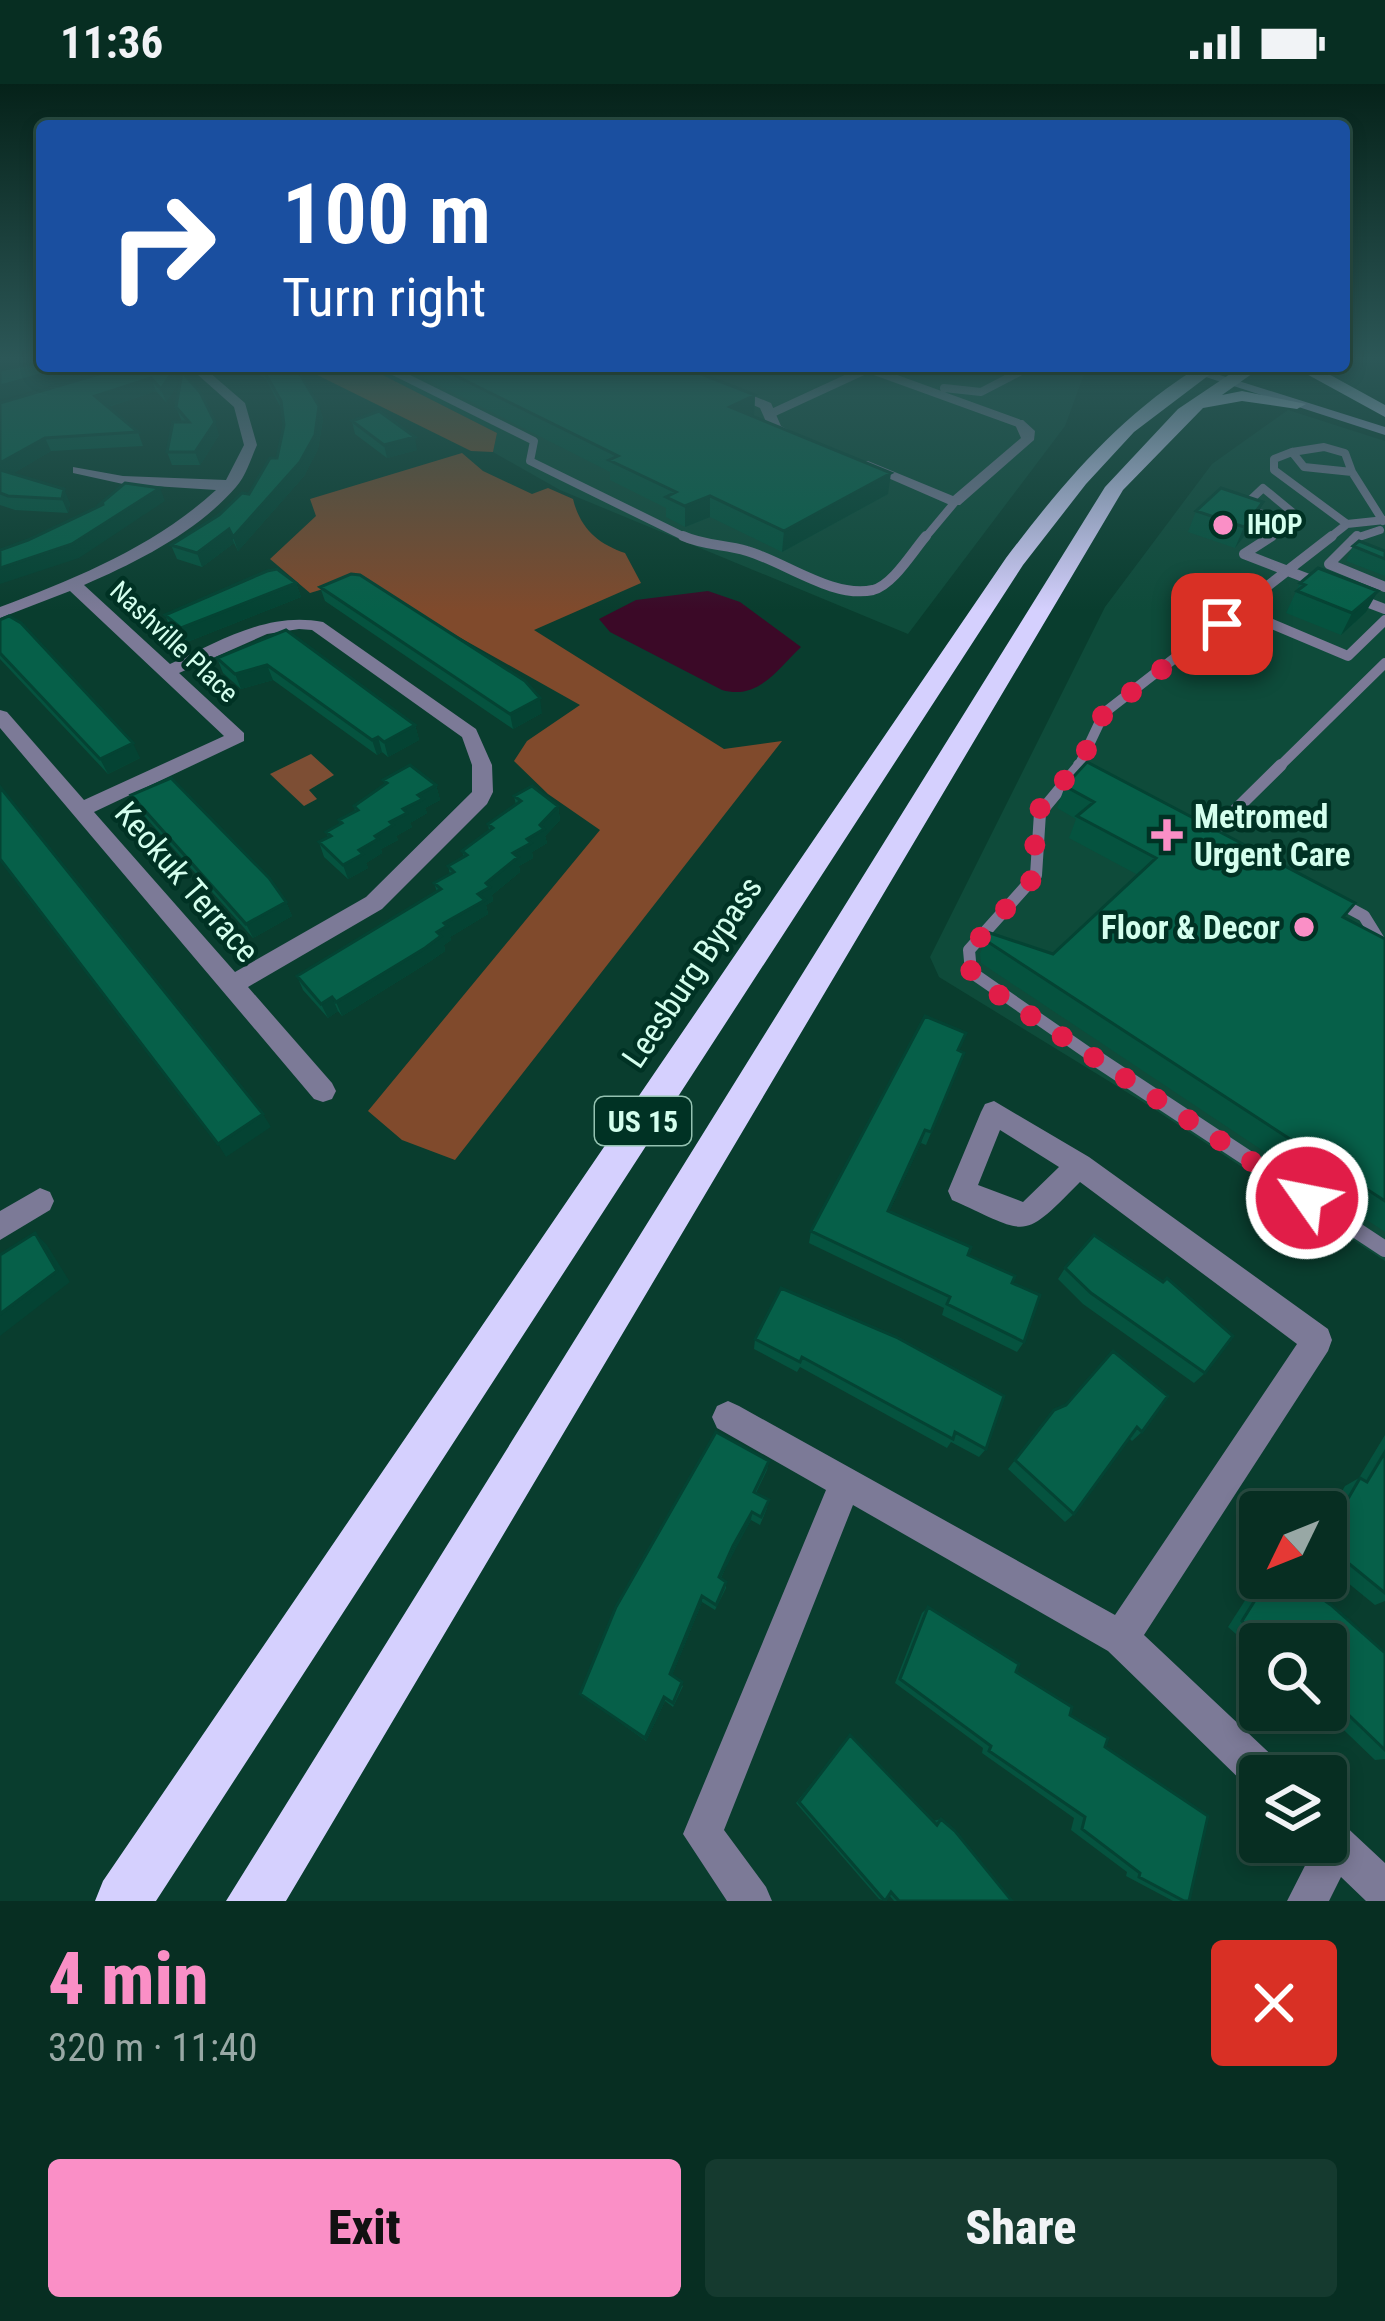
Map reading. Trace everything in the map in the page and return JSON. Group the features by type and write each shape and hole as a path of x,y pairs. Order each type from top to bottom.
{"highway":[{"name":"Leesburg Bypass","path":"123,1901 1013,563 1113,442"},
{"name":"US 15","path":"254,1901 1115,487 1157,442"}],"street":[{"path":"0,614 74,585 172,535 227,486 249,442"},
{"path":"809,442 814,444"},
{"path":"844,457 955,502 1025,442"},
{"path":"78,470 123,480 227,486"},
{"name":"Nashville Place","path":"74,585 236,737 81,810"},
{"path":"167,672 272,628 308,623 469,733 480,762 484,788 480,799 385,895 232,985"},
{"name":"Keokuk Terrace","path":"0,716 323,1091"},
{"path":"1079,1165 1317,1340 1121,1638"},
{"path":"0,1227 40,1202"},
{"path":"728,1417 1121,1638 1243,1755"},
{"path":"752,1901 703,1834 845,1483"},
{"path":"1347,1855 1385,1891"},
{"path":"1307,1901 1322,1863"}],"lane":[{"path":"534,442 530,461 704,547 743,549 839,587 870,591 883,586 955,502"},
{"path":"1324,447 1345,453 1361,500 1384,524 1347,524 1274,470 1274,459 1324,447"},
{"path":"1292,452 1304,467 1352,472"},
{"path":"1289,524 1243,508 1263,488 1297,516 1289,524 1244,554 1326,586"},
{"path":"1347,524 1104,713 1079,766 1043,801 1034,824 1036,875 969,950 971,972 993,991 1385,1250"},
{"path":"1384,524 1359,533 1328,560 1385,587"},
{"path":"1346,593 1385,609"},
{"path":"1239,610 1348,656 1385,620"},
{"path":"1210,835 1385,663"},
{"path":"1079,766 1107,780"},
{"path":"1192,825 1228,844"},
{"path":"1322,894 1364,916 1385,950"}],"shaded area":[{"path":"452,442 495,442 493,452 471,451"},
{"path":"495,442 1053,442 908,634 560,490 493,452"},
{"path":"1243,442 1385,442 1385,1261 1151,1107 939,977 930,957 1105,607 1212,464"},
{"path":"462,453 483,471 532,494 548,488 573,499 585,526 606,545 625,553 641,583 534,630 724,749 782,741 455,1160 402,1140 368,1111 600,830 548,794 514,761 527,741 580,705 356,579 310,593 270,559 316,516 310,499"},
{"path":"708,591 740,602 801,647 766,681 735,692 722,690 610,632 599,619 636,600"},
{"path":"311,754 334,775 309,790 317,799 304,806 270,774"}],"building":[{"path":"0,442 38,442 0,463"},
{"path":"169,442 202,442 195,452 167,452"},
{"path":"280,442 311,442 300,462 233,537 229,529 197,553 171,545 219,515 242,493 249,494 270,458 277,458"},
{"path":"589,442 815,442 891,473 784,531 710,496 685,506 666,497 676,492 609,460 618,456"},
{"path":"0,470 64,489 62,499 0,493"},
{"path":"125,483 160,488 72,544 0,568 0,550 104,504 100,504"},
{"path":"1221,488 1263,502 1244,527 1196,511"},
{"path":"1359,541 1385,551 1385,559 1353,546"},
{"path":"1318,568 1378,591 1352,613 1297,591"},
{"path":"277,569 296,583 181,628 165,615 267,571"},
{"path":"360,575 525,681 540,698 510,714 320,587"},
{"path":"9,616 21,623 133,743 100,759 0,653 0,620"},
{"path":"286,630 415,725 384,742 378,737 372,740 267,665 235,674 217,658"},
{"path":"1087,762 1355,903 1343,917 1385,939 1385,1201 988,942 987,932 1053,954 1156,858 1077,816 1094,802 1065,786"},
{"path":"410,765 436,785 418,795 423,799 403,809 407,813 359,850 363,854 343,865 319,842 331,836 326,832 342,823 339,820 358,810 354,806 387,783 383,780"},
{"path":"171,778 269,878 286,902 246,924 131,795"},
{"path":"532,786 558,806 540,825 544,829 527,839 531,843 513,853 518,857 486,883 490,887 478,894 485,900 444,923 447,926 437,932 441,936 425,948 336,1002 332,997 321,1004 297,976 441,889 434,883 454,872 448,866 467,855 462,851 493,828 488,824 521,801 514,796"},
{"path":"0,787 263,1114 218,1144 0,859"},
{"path":"925,1016 966,1033 958,1050 964,1053 931,1132 925,1130 888,1211 971,1247 968,1255 1015,1276 1012,1283 1040,1295 1024,1342 947,1304 950,1297 811,1231"},
{"path":"35,1233 57,1271 0,1314 0,1255"},
{"path":"1094,1235 1163,1282 1167,1278 1233,1336 1205,1373 1091,1293 1065,1268"},
{"path":"781,1288 896,1337 1004,1396 986,1449 955,1432 953,1439 802,1357 800,1362 755,1339"},
{"path":"1113,1351 1168,1396 1142,1432 1137,1427 1074,1514 1015,1460 1054,1410 1066,1405"},
{"path":"716,1432 769,1461 754,1492 769,1500 761,1517 752,1512 733,1546 719,1577 726,1582 716,1605 702,1596 670,1674 682,1682 673,1703 664,1697 645,1738 580,1694 616,1607"},
{"path":"1385,1452 1385,1593 1347,1562 1347,1500 1360,1478 1367,1482"},
{"path":"1256,1599 1323,1599 1385,1653 1385,1750 1347,1713 1347,1623 1242,1621"},
{"path":"928,1607 1019,1664 1016,1672 1072,1707 1070,1715 1108,1738 1105,1747 1208,1816 1189,1901 1139,1877 1140,1873 1082,1829 1085,1817 989,1751 991,1746 900,1679"},
{"path":"850,1735 937,1825 941,1819 955,1831 1012,1901 899,1901 891,1892 885,1901 799,1802"}],"place":[{"name":"IHOP","path":"1223,525"},
{"name":"Metromed Urgent Care","path":"1167,835"},
{"name":"Floor & Decor","path":"1304,927"}],"route":[{"path":"1222,624 1104,713 1079,766 1043,801 1034,824 1036,875 989,922 969,950 971,972 1307,1198"}]}
